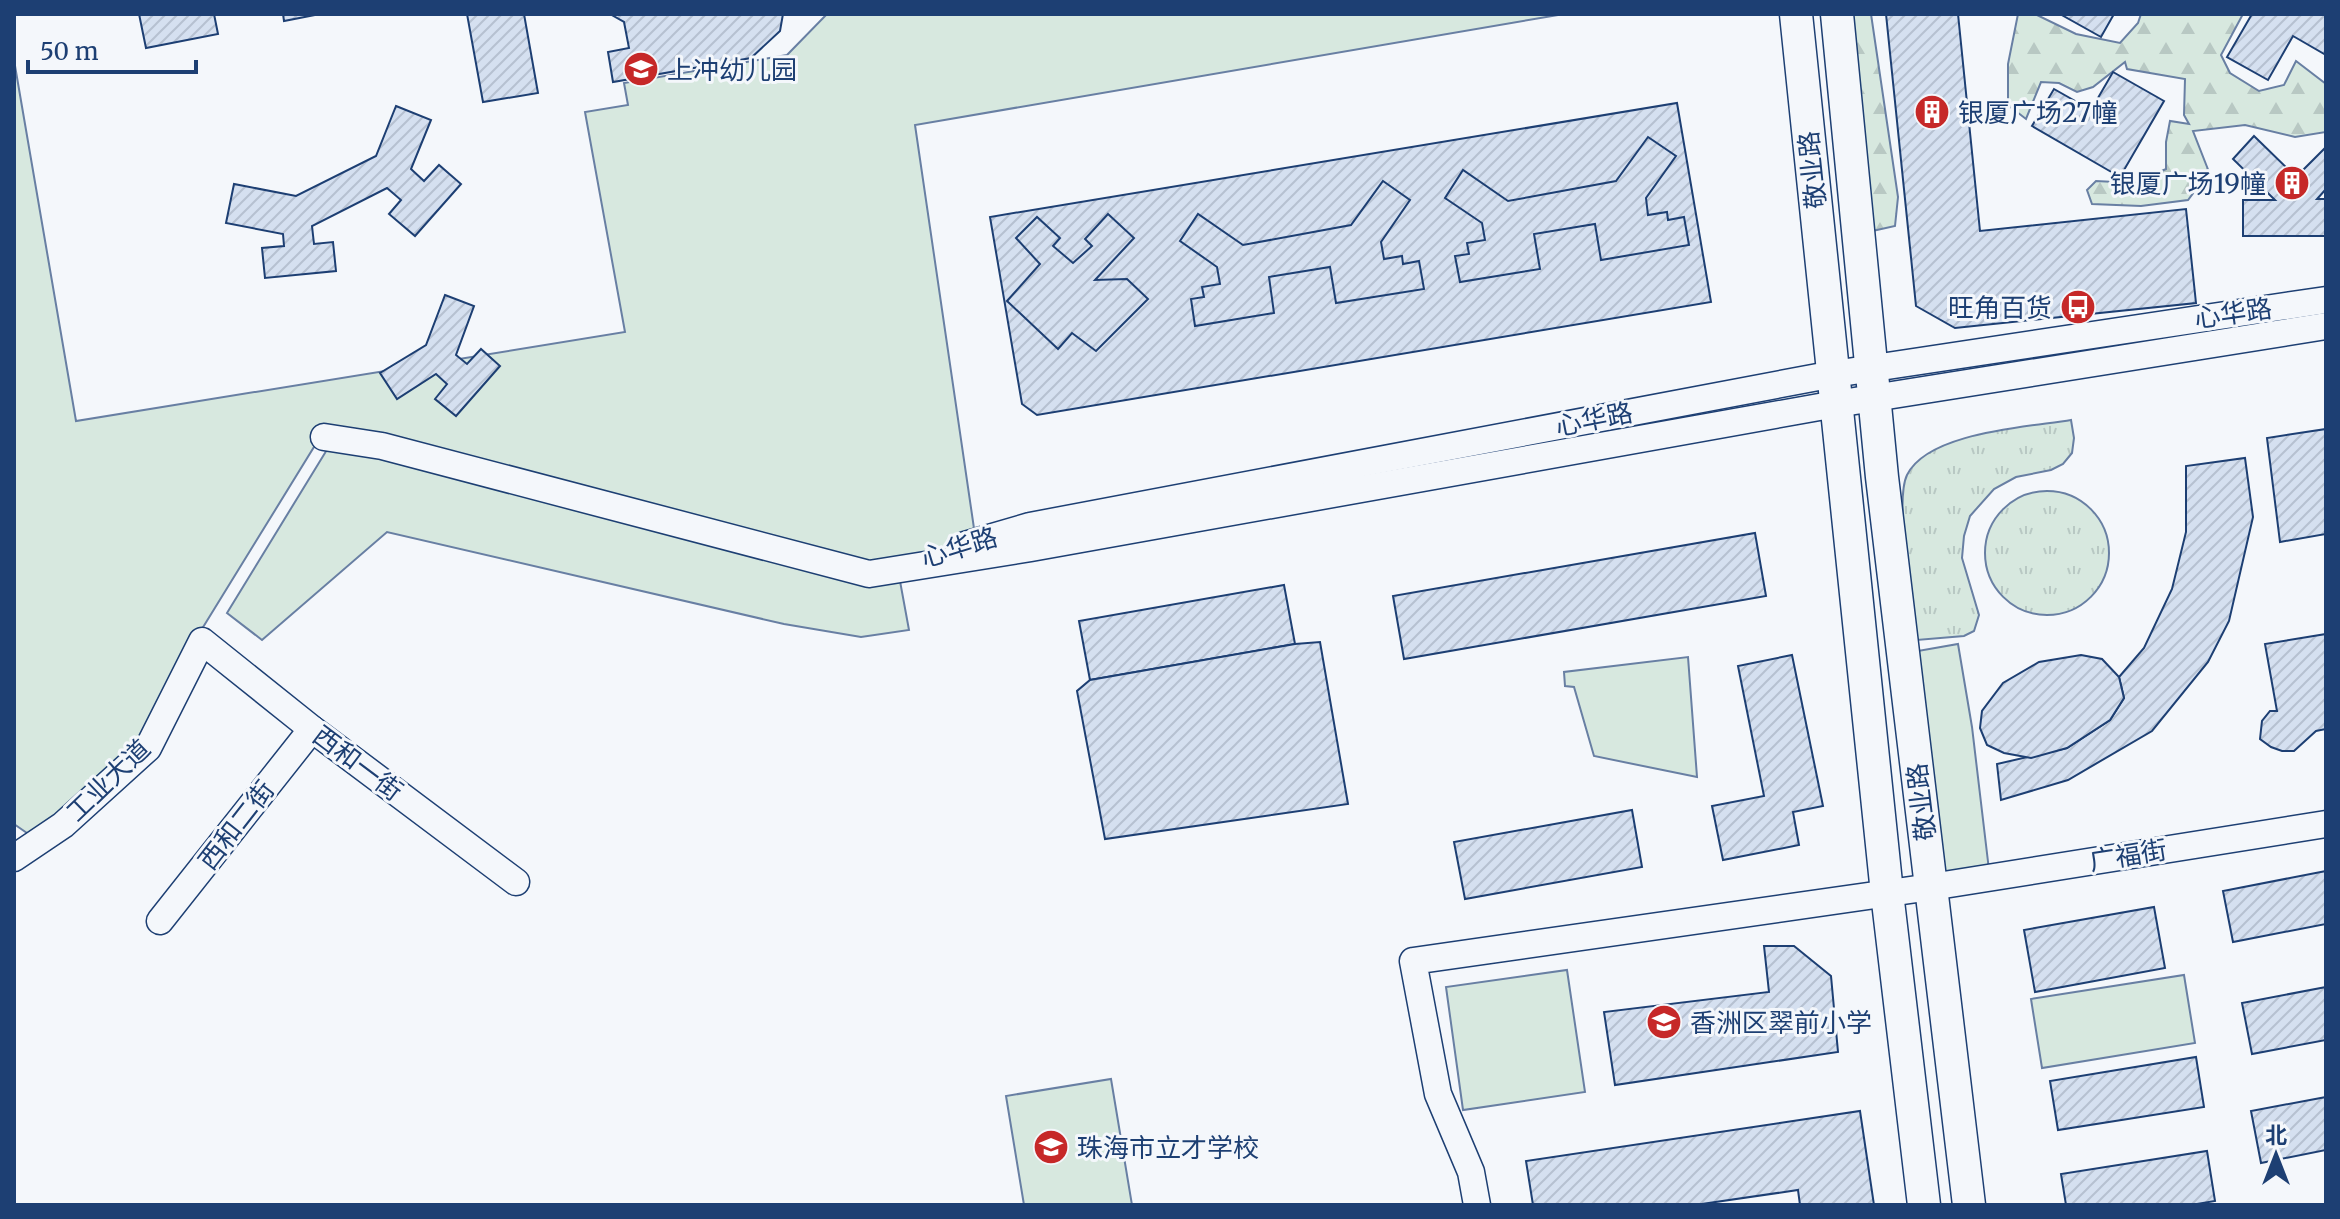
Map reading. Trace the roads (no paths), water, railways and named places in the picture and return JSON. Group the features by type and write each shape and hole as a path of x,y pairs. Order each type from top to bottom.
{"main road":[{"name":"敬业路","path":"1796,14 1887,893 1924,1205"},
{"name":"敬业路","path":"1837,14 1873,384 1969,1205"}],"street":[{"name":"心华路","path":"324,437 382,446 869,574 1046,546 1835,389 2222,328 2326,300"},
{"name":"心华路","path":"2222,328 2326,326"},
{"name":"西和一街","path":"202,641 312,729 516,882"},
{"name":"工业大道","path":"14,858 63,825 148,748 202,641"},
{"name":"西和二街","path":"160,921 312,729"},
{"name":"广福街","path":"1477,1205 1471,1172 1438,1094 1413,961 1931,887 2326,824"}],"place":[{"name":"上冲幼儿园","path":"641,69"},
{"name":"银厦广场27幢","path":"1932,112"},
{"name":"银厦广场19幢","path":"2292,183"},
{"name":"旺角百货","path":"2078,307"},
{"name":"香洲区翠前小学","path":"1664,1022"},
{"name":"珠海市立才学校","path":"1051,1147"}]}
